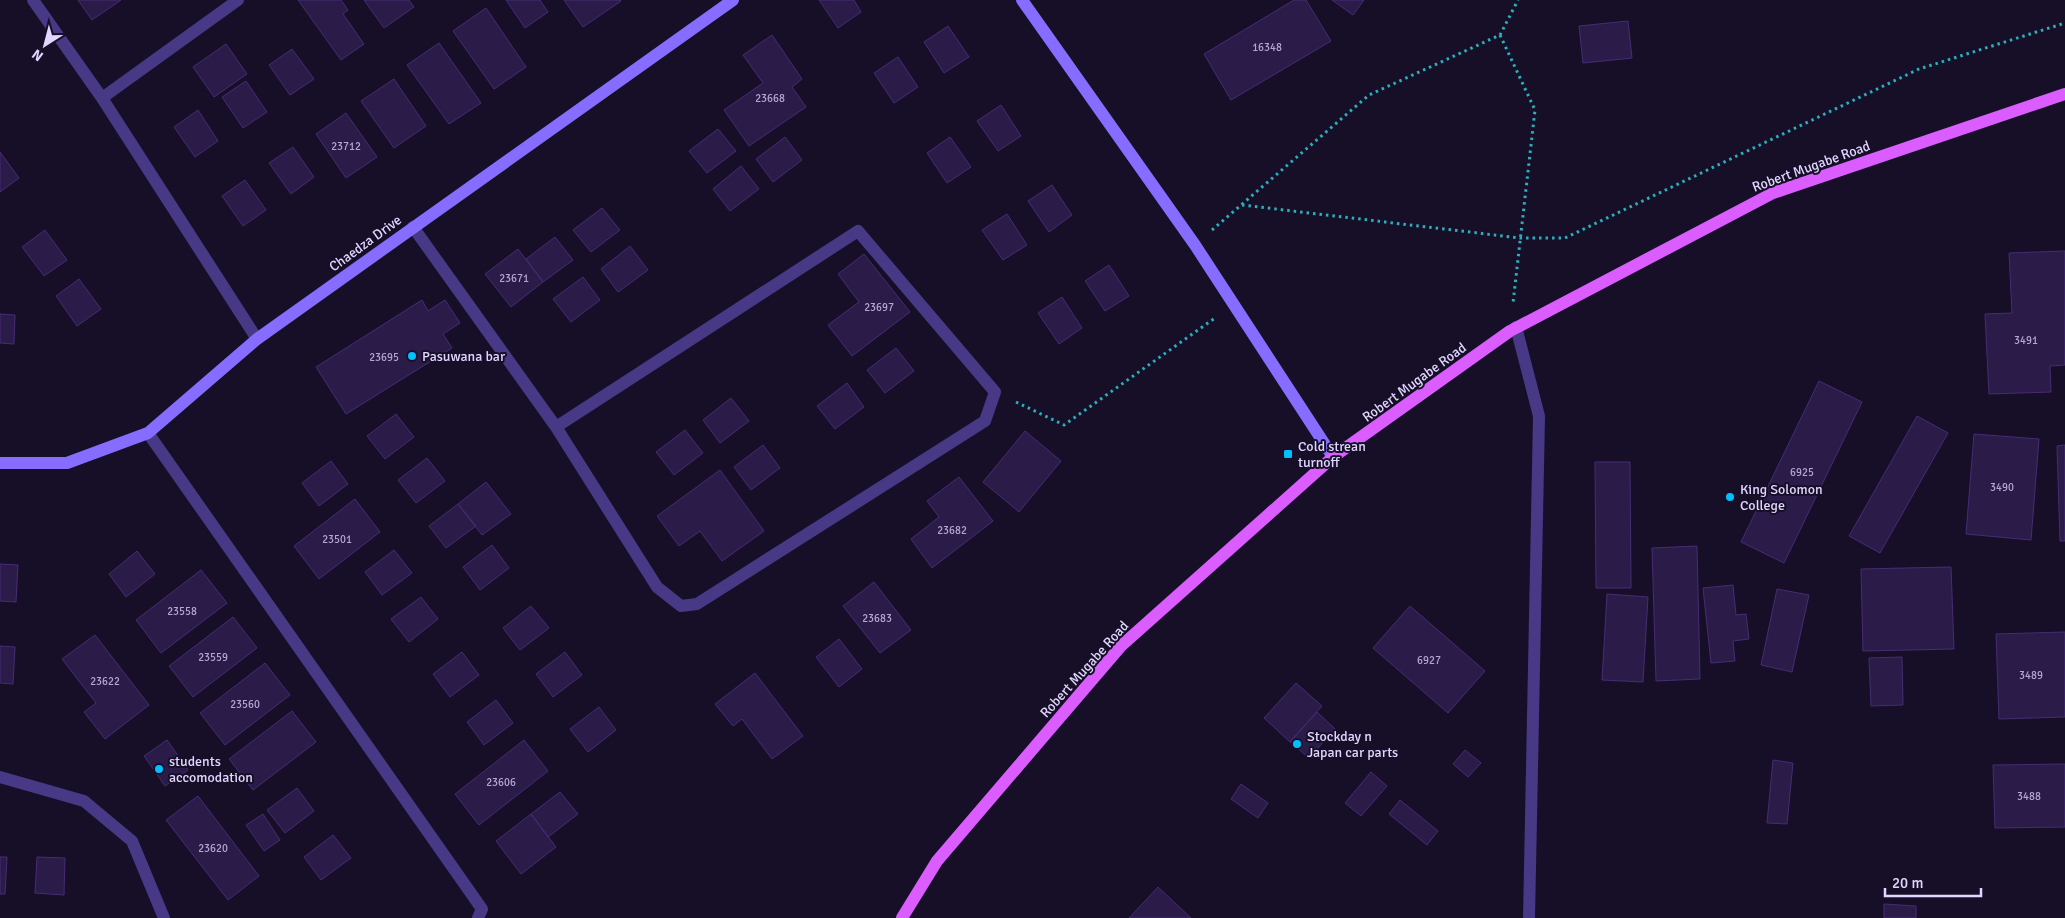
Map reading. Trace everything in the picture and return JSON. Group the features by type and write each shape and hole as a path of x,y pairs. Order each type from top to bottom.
{"main road":[{"name":"Robert Mugabe Road","path":"902,918 936,861 1121,646 1333,457 1513,329 1773,193 2065,94"}],"street":[{"path":"33,0 102,98 257,339"},
{"path":"102,98 238,0"},
{"name":"Chaedza Drive","path":"0,463 67,463 148,433 257,339 733,0"},
{"path":"1022,0 1194,245 1333,457"},
{"path":"412,227 556,427 657,587 681,606 697,604 985,421 995,392 858,232 556,427"},
{"path":"1513,329 1539,416 1529,918"},
{"path":"148,433 482,909 478,918"},
{"path":"0,777 84,801 132,841 164,918"}],"path":[{"path":"1194,245 1369,95 1500,35 1518,0"},
{"path":"1242,204 1520,238 1565,238 1919,69 2065,23"},
{"path":"1500,35 1535,110 1520,238 1513,329"},
{"path":"995,392 1064,425 1210,320 1237,310"}],"building":[{"path":"78,0 121,0 92,20"},
{"path":"298,0 341,0 348,10 343,14 364,44 341,60"},
{"path":"364,0 409,0 414,7 384,28"},
{"path":"506,0 540,0 548,12 525,28"},
{"path":"564,0 620,0 621,1 583,27"},
{"path":"819,0 854,0 861,12 838,28"},
{"path":"1294,0 1306,0 1331,41 1231,100 1204,54"},
{"path":"1332,0 1364,0 1353,15"},
{"path":"486,8 526,67 494,89 453,31"},
{"path":"1628,21 1632,58 1583,63 1579,26"},
{"path":"948,26 969,57 944,73 924,42"},
{"path":"772,35 802,79 792,87 806,107 749,146 724,110 763,83 743,55"},
{"path":"439,43 481,103 449,124 407,65"},
{"path":"226,44 247,74 214,97 193,67"},
{"path":"292,49 314,79 290,95 269,65"},
{"path":"898,57 918,87 894,103 874,73"},
{"path":"394,79 426,126 394,148 361,101"},
{"path":"246,81 267,112 243,128 222,97"},
{"path":"1001,105 1021,136 998,151 977,121"},
{"path":"198,110 218,141 195,157 174,127"},
{"path":"346,113 377,157 346,178 316,134"},
{"path":"718,129 736,151 707,173 689,151"},
{"path":"785,137 802,160 773,182 756,159"},
{"path":"950,137 971,167 947,183 927,153"},
{"path":"293,147 314,177 291,194 269,163"},
{"path":"0,152 19,178 0,192"},
{"path":"741,166 759,189 730,211 713,189"},
{"path":"245,180 266,210 243,226 222,196"},
{"path":"1052,185 1072,215 1049,232 1028,201"},
{"path":"602,208 620,230 591,252 573,230"},
{"path":"1007,214 1027,245 1003,260 982,230"},
{"path":"45,230 67,260 44,276 22,247"},
{"path":"555,237 573,260 543,282 526,259"},
{"path":"630,246 648,270 618,292 601,269"},
{"path":"518,249 543,282 511,307 485,274"},
{"path":"2065,251 2065,365 2050,366 2051,392 1989,394 1985,314 2012,313 2009,253"},
{"path":"864,254 910,312 852,356 828,325 859,302 838,274"},
{"path":"1109,265 1129,296 1105,311 1085,281"},
{"path":"583,277 600,300 571,322 553,299"},
{"path":"79,279 101,309 77,326 56,296"},
{"path":"1062,297 1082,328 1059,344 1038,313"},
{"path":"422,300 428,311 445,300 460,323 443,334 452,348 346,414 316,367"},
{"path":"0,314 15,315 14,344 0,343"},
{"path":"896,348 914,371 885,393 867,370"},
{"path":"1819,381 1862,402 1784,563 1741,542"},
{"path":"847,383 864,407 835,429 817,406"},
{"path":"731,398 749,421 720,443 703,420"},
{"path":"396,414 414,437 385,459 367,436"},
{"path":"1917,416 1948,433 1880,553 1849,536"},
{"path":"685,430 703,453 674,475 656,452"},
{"path":"1025,431 1061,461 1019,512 983,482"},
{"path":"1974,434 2039,439 2031,540 1966,534"},
{"path":"763,445 780,468 751,490 734,467"},
{"path":"2065,445 2065,541 2060,541 2057,446"},
{"path":"427,458 445,481 416,503 398,480"},
{"path":"331,461 348,484 319,506 302,483"},
{"path":"1595,462 1630,462 1631,588 1596,588"},
{"path":"720,470 764,531 722,561 700,531 679,546 657,516"},
{"path":"959,477 993,521 932,568 911,539 939,517 927,501"},
{"path":"486,482 511,514 482,535 458,504"},
{"path":"355,499 380,532 319,579 294,546"},
{"path":"458,504 476,526 446,548 429,526"},
{"path":"492,545 509,568 480,590 463,567"},
{"path":"1697,546 1700,679 1656,681 1652,548"},
{"path":"394,550 412,573 382,595 365,572"},
{"path":"137,551 155,574 126,597 109,574"},
{"path":"0,564 18,565 16,602 0,601"},
{"path":"1951,567 1954,649 1863,651 1861,569"},
{"path":"201,570 227,603 161,653 136,620"},
{"path":"874,582 911,630 880,653 843,606"},
{"path":"1733,585 1736,615 1746,614 1749,639 1733,641 1735,661 1711,663 1703,588"},
{"path":"1777,589 1809,595 1792,672 1761,665"},
{"path":"1607,594 1648,597 1643,682 1602,680"},
{"path":"421,597 438,619 409,642 391,619"},
{"path":"531,606 549,628 520,650 503,628"},
{"path":"1410,606 1485,671 1448,713 1373,648"},
{"path":"233,617 257,648 193,697 169,666"},
{"path":"2065,632 2065,717 1999,719 1996,634"},
{"path":"95,635 149,705 105,739 84,712 96,703 62,659"},
{"path":"839,639 862,669 839,687 816,657"},
{"path":"0,646 15,647 13,684 0,683"},
{"path":"462,652 479,675 450,697 433,674"},
{"path":"565,652 582,675 553,697 536,674"},
{"path":"1902,657 1903,705 1871,706 1869,658"},
{"path":"265,663 290,695 225,745 200,713"},
{"path":"755,673 803,736 772,759 742,719 733,726 715,704"},
{"path":"1296,683 1322,706 1290,742 1264,718"},
{"path":"496,700 513,723 484,745 467,722"},
{"path":"599,707 616,730 588,752 570,729"},
{"path":"292,711 316,742 253,790 229,759"},
{"path":"1317,712 1335,729 1309,758 1290,742"},
{"path":"167,740 188,770 165,786 144,756"},
{"path":"524,740 548,771 479,825 455,794"},
{"path":"1465,750 1481,763 1468,777 1453,764"},
{"path":"1773,760 1793,763 1787,824 1767,823"},
{"path":"2065,764 2065,827 1995,828 1993,765"},
{"path":"1371,772 1387,786 1361,816 1345,803"},
{"path":"1241,784 1268,803 1258,818 1231,799"},
{"path":"297,788 314,811 285,833 267,810"},
{"path":"560,792 578,814 548,837 531,814"},
{"path":"198,796 259,876 228,900 166,820"},
{"path":"1400,800 1438,831 1427,845 1389,814"},
{"path":"263,814 280,840 264,851 246,825"},
{"path":"531,814 556,847 521,874 496,841"},
{"path":"333,835 351,858 321,880 304,857"},
{"path":"0,857 7,857 5,894 0,894"},
{"path":"37,857 65,858 64,895 35,893"},
{"path":"1158,887 1191,918 1129,918"},
{"path":"1884,904 1916,906 1916,918 1884,918"}],"place":[{"name":"Pasuwana bar","path":"412,356"},
{"name":"Cold strean turnoff","path":"1288,454"},
{"name":"King Solomon College","path":"1730,497"},
{"name":"Stockday n Japan car parts","path":"1297,744"},
{"name":"students accomodation","path":"159,769"}]}
